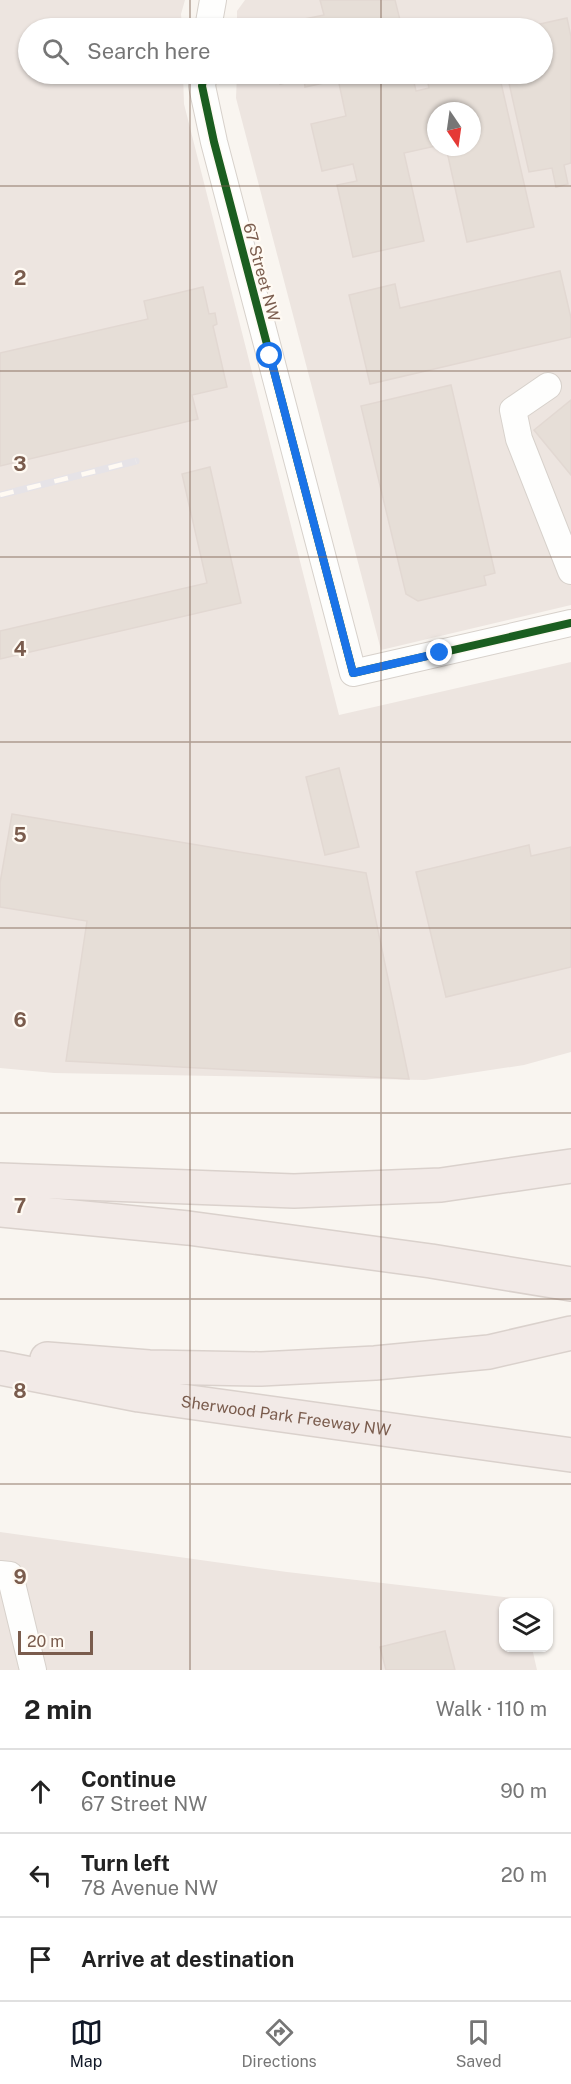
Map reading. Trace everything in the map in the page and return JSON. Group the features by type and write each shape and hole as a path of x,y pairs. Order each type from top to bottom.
{"highway":[{"path":"0,1180 294,1191 441,1185 571,1166"},
{"path":"0,1210 188,1228 431,1261 571,1284"},
{"path":"0,1355 150,1367 261,1369 375,1363 489,1352 571,1333"},
{"name":"Sherwood Park Freeway NW","path":"0,1368 140,1395 571,1455"}],"street":[{"path":"210,18 213,0"},
{"name":"67 Street NW","path":"204,84 217,153 353,673 571,623"},
{"path":"548,386 513,410 519,440 571,571"},
{"path":"0,1574 10,1575 33,1670"}],"shaded area":[{"path":"0,0 185,0 181,18 18,18 18,84 183,84 184,104 339,715 571,662 571,1052 524,1065 425,1080 54,1073 0,1068"},
{"path":"245,0 571,0 571,605 381,650 236,98 237,84 553,84 553,18 237,18 237,11"},
{"path":"0,1532 287,1572 511,1598 499,1598 499,1652 533,1652 537,1670 0,1670"}],"building":[{"path":"320,0 395,0 400,18 309,18 324,15"},
{"path":"567,18 571,37 571,163 564,165 568,184 556,187 552,168 529,172 509,84 553,84 553,21"},
{"path":"339,84 414,84 416,91 429,88 428,84 501,84 534,227 467,242 448,156 481,156 481,102 427,102 427,148 404,153 424,241 353,257 337,185 357,181 353,164 322,171 311,124 346,116"},
{"path":"560,271 571,318 571,337 370,384 349,295 395,284 400,308"},
{"path":"203,287 209,314 215,313 217,324 213,326 227,387 192,395 198,419 0,466 0,353 148,319 144,301"},
{"path":"451,385 495,573 484,576 486,585 418,601 406,594 361,406"},
{"path":"571,400 571,475 534,430"},
{"path":"210,467 241,603 0,659 0,631 207,583 182,474"},
{"path":"339,768 359,847 325,855 306,777"},
{"path":"12,814 366,873 409,1079 66,1061 87,921 0,907 0,883"},
{"path":"529,845 531,856 571,847 571,967 446,997 416,872"},
{"path":"445,1631 455,1670 386,1670 380,1647"}],"railway":[{"path":"0,495 136,461"}],"cycle path":[{"path":"202,84 214,142 353,673 571,623"}],"route":[{"path":"270,356 353,673 440,653"}]}
